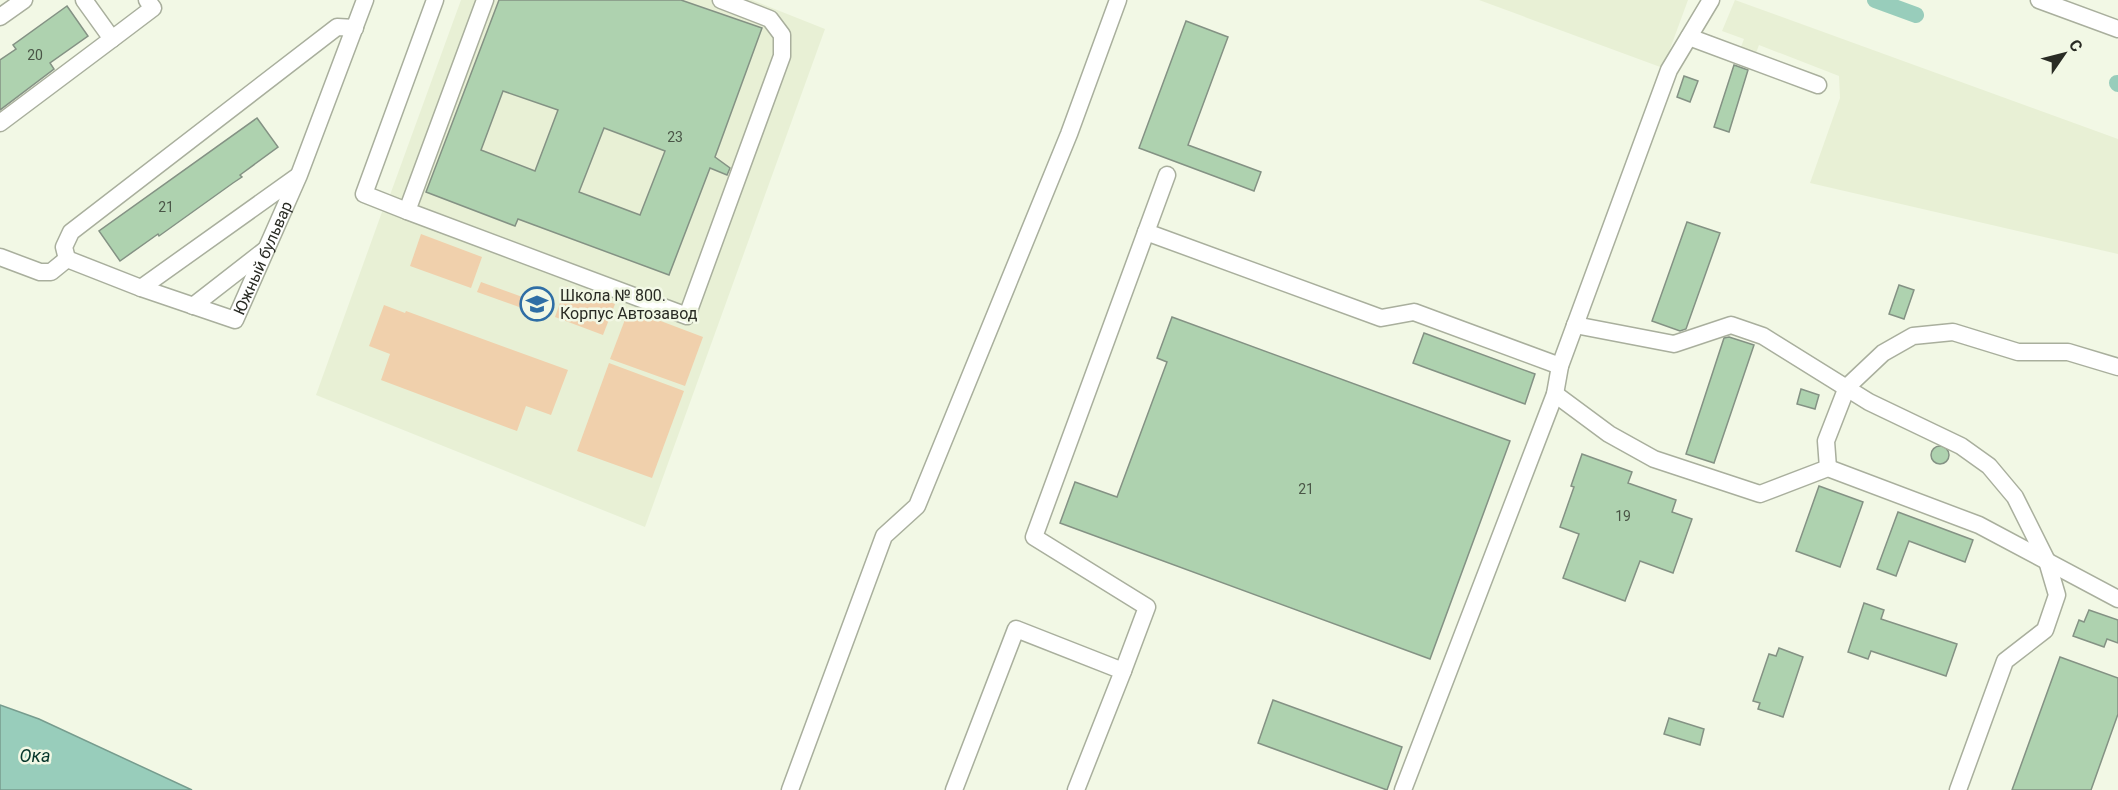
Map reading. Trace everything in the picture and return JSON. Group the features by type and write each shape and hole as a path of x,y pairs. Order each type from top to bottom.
{"street":[{"path":"0,17 24,0"},
{"path":"84,0 112,39"},
{"name":"Южный бульвар","path":"67,259 141,288 235,320 299,175 366,0"},
{"path":"435,0 364,194 687,316 782,56 782,36 770,19 721,0"},
{"path":"407,211 485,0"},
{"path":"790,790 884,536 917,506 1065,145 1118,0"},
{"path":"1403,790 1555,394 1560,366 1669,70 1711,0"},
{"path":"2039,0 2059,3 2118,28"},
{"path":"0,123 112,39 155,3"},
{"path":"0,257 40,272 51,272 67,259 64,247 71,232 336,27 356,28"},
{"path":"1689,38 1818,85"},
{"path":"141,288 299,175"},
{"path":"1076,790 1147,607 1034,537 1167,175"},
{"path":"1146,232 1381,318 1414,312 1560,366"},
{"path":"193,306 266,250"},
{"path":"1575,325 1674,344 1731,325 1763,336 1869,402 1961,446 1989,466 2015,497 2047,561 2057,595 2045,630 2005,661 1958,790"},
{"path":"1828,468 1827,441 1847,387 1883,353 1913,336 1953,332 2018,352 2068,352 2118,367"},
{"path":"1555,394 1609,434 1654,459 1760,494 1828,468 1979,525 2118,599"},
{"path":"954,790 1016,629 1123,670"}],"shaded area":[{"name":"Школа № 800. Корпус Автозавод","path":"461,0 752,0 825,29 645,527 316,395 382,212 388,213 394,197 390,195"},
{"path":"1479,0 1688,0 1663,68"},
{"path":"1735,0 2118,139 2118,254 1810,183 1840,98 1839,76 1759,45 1756,53 1741,47 1744,39 1722,31"},
{"path":"421,234 482,257 471,288 410,266"},
{"path":"481,282 550,307 547,317 477,292"},
{"path":"566,286 615,304 603,335 555,317"},
{"path":"384,305 568,370 551,415 526,406 517,431 381,380 390,354 369,346"},
{"path":"629,309 703,337 685,386 610,359"},
{"path":"609,363 684,391 652,478 577,451"}],"water":[{"name":"Ока","path":"0,705 39,719 192,790 0,790"}],"building":[{"path":"499,0 681,0 762,28 715,157 730,168 727,175 710,168 669,275 518,219 515,226 426,192","holes":["503,91 558,110 535,171 481,150","604,128 665,151 640,215 579,192"]},
{"path":"67,6 88,36 50,63 54,69 0,110 0,60 16,49 13,45"},
{"path":"1186,21 1228,37 1188,145 1261,172 1254,191 1139,148"},
{"path":"1734,65 1748,70 1729,132 1714,127"},
{"path":"1684,76 1698,81 1690,102 1677,97"},
{"path":"257,118 278,147 240,175 242,177 120,261 99,231"},
{"path":"1687,222 1720,233 1686,329 1680,331 1652,321"},
{"path":"1899,285 1914,290 1904,319 1889,314"},
{"path":"1172,317 1510,441 1430,659 1060,523 1075,482 1117,497 1167,362 1157,358"},
{"path":"1424,333 1535,374 1525,404 1413,363"},
{"path":"1729,337 1754,345 1714,463 1686,454 1724,338"},
{"path":"1801,389 1819,395 1815,409 1797,404"},
{"path":"1940,446 1946,449 1949,455 1946,461 1940,464 1934,461 1931,455 1934,449"},
{"path":"1582,454 1632,472 1628,483 1676,500 1672,512 1692,519 1673,573 1640,561 1625,601 1563,578 1579,534 1560,527 1574,487 1571,486"},
{"path":"1819,486 1863,502 1840,567 1796,551"},
{"path":"1898,512 1973,540 1965,562 1909,541 1896,576 1877,569"},
{"path":"1864,603 1884,610 1881,619 1957,644 1946,676 1871,651 1868,659 1848,652"},
{"path":"2089,610 2118,620 2118,643 2107,639 2104,647 2073,636 2079,620 2084,622"},
{"path":"1779,648 1803,657 1783,717 1758,709 1760,703 1753,701 1769,654 1776,656"},
{"path":"2060,657 2118,678 2118,714 2091,790 2012,790"},
{"path":"1273,700 1402,747 1387,790 1258,743"},
{"path":"1669,718 1704,729 1700,745 1664,734"}],"waterway":[{"path":"1875,0 1916,15"}],"place":[{"name":"Школа № 800. Корпус Автозавод","path":"537,304"}]}
